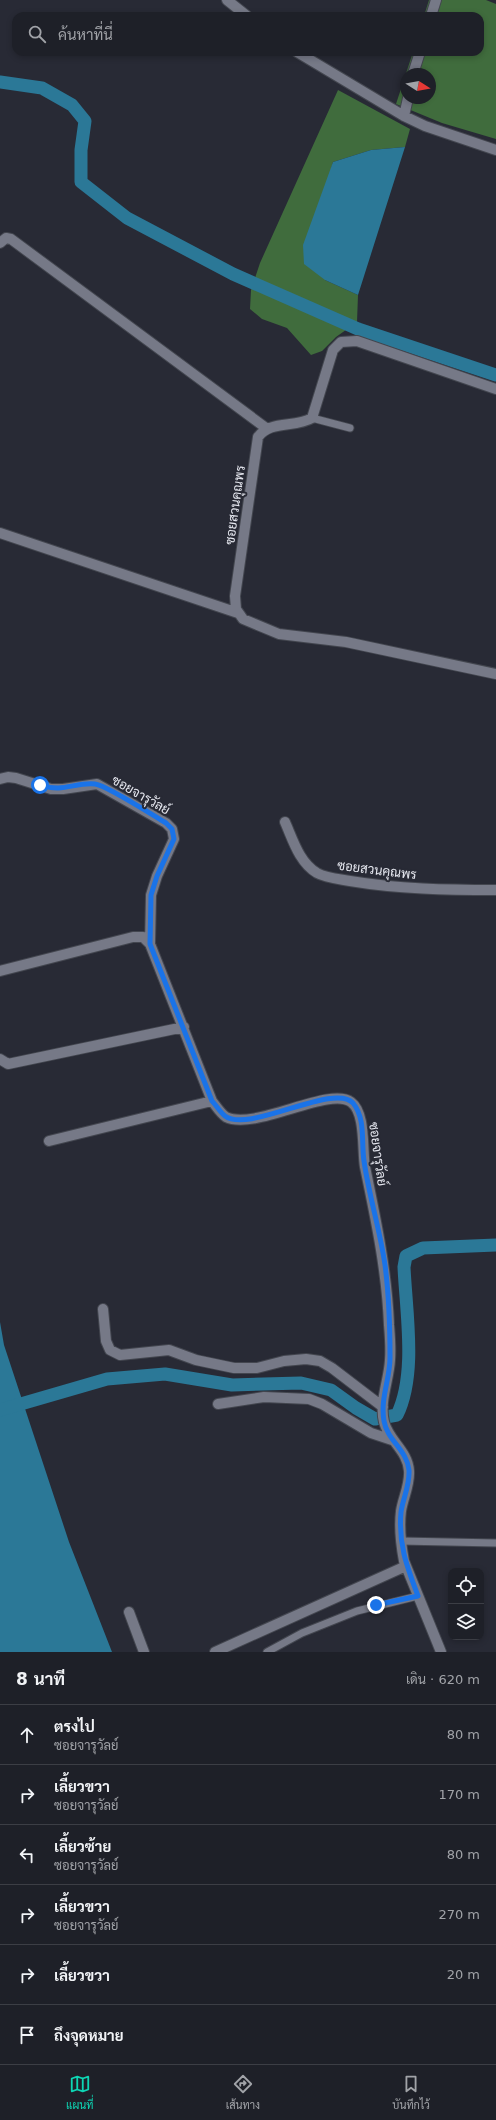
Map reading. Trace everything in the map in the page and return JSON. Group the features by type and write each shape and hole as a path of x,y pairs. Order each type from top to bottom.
{"street":[{"path":"227,0 241,12"},
{"path":"433,12 436,0"},
{"path":"304,56 404,116 425,126 496,150"},
{"path":"415,68 419,56"},
{"path":"404,116 407,104"},
{"path":"0,243 6,238 11,239 266,428 304,423 312,418 333,350 341,342 357,341 496,389"},
{"name":"ซอยสวนคุณพร","path":"238,613 235,596 258,437 266,428"},
{"path":"0,533 238,613 243,619 279,634 346,642 496,674"},
{"name":"ซอยจารุวัลย์","path":"0,779 8,777 16,778 52,789 97,784 166,823 172,829 174,839 157,876 151,895 150,944 212,1101 225,1116 246,1120 290,1107 338,1098 351,1101 358,1110 364,1161 385,1265 390,1360 383,1407 384,1422 392,1440 402,1450 407,1461 409,1472 408,1485 401,1512 401,1542 406,1566 441,1652"},
{"name":"ซอยสวนคุณพร","path":"285,822 301,858 317,873 330,878 376,885 439,890 496,890"},
{"path":"0,971 133,937 143,937 150,944"},
{"path":"0,1059 8,1064 184,1027"},
{"path":"49,1142 212,1101"},
{"path":"103,1309 106,1340 110,1350 120,1355 169,1350 196,1360 234,1368 257,1368 284,1361 306,1359 320,1361 332,1368 383,1407"},
{"path":"218,1404 264,1397 309,1399 322,1404 371,1433 392,1440"},
{"path":"215,1652 406,1566"},
{"path":"129,1612 144,1652"}],"lane":[{"path":"312,418 350,428"},
{"path":"401,1542 496,1543"},
{"path":"267,1652 302,1633 357,1611 418,1596"}],"green space":[{"path":"429,0 486,0 496,4 496,139 442,123 396,104 400,92 400,104 436,104 436,68 408,68 412,56 484,56 484,12 425,12"},
{"path":"338,90 410,129 405,147 371,150 333,162 327,184 325,280 358,295 357,322 336,337 322,351 311,355 287,328 262,319 250,309 251,290 260,263"}],"water":[{"path":"405,147 358,295 325,280 304,264 303,245 333,162 371,150"},
{"path":"0,1322 4,1345 69,1542 112,1652 0,1652"}],"waterway":[{"path":"0,82 42,88 72,105 85,121 81,150 81,182 127,218 233,274 358,329 496,375"},
{"path":"0,1410 107,1379 165,1374 232,1385 301,1383 331,1390 356,1408 375,1419 397,1415 403,1399 409,1362 404,1267 406,1256 423,1248 496,1245"}],"route":[{"path":"40,785 52,789 63,789 86,784 97,784 166,823 172,829 174,839 157,876 151,895 150,944 206,1082 212,1101 225,1116 236,1120 246,1120 266,1116 290,1107 338,1098 351,1101 358,1110 361,1121 364,1161 385,1265 390,1324 390,1360 383,1407 384,1422 392,1440 402,1450 407,1461 409,1472 408,1485 401,1512 402,1548 404,1561 418,1596 376,1605"}]}
